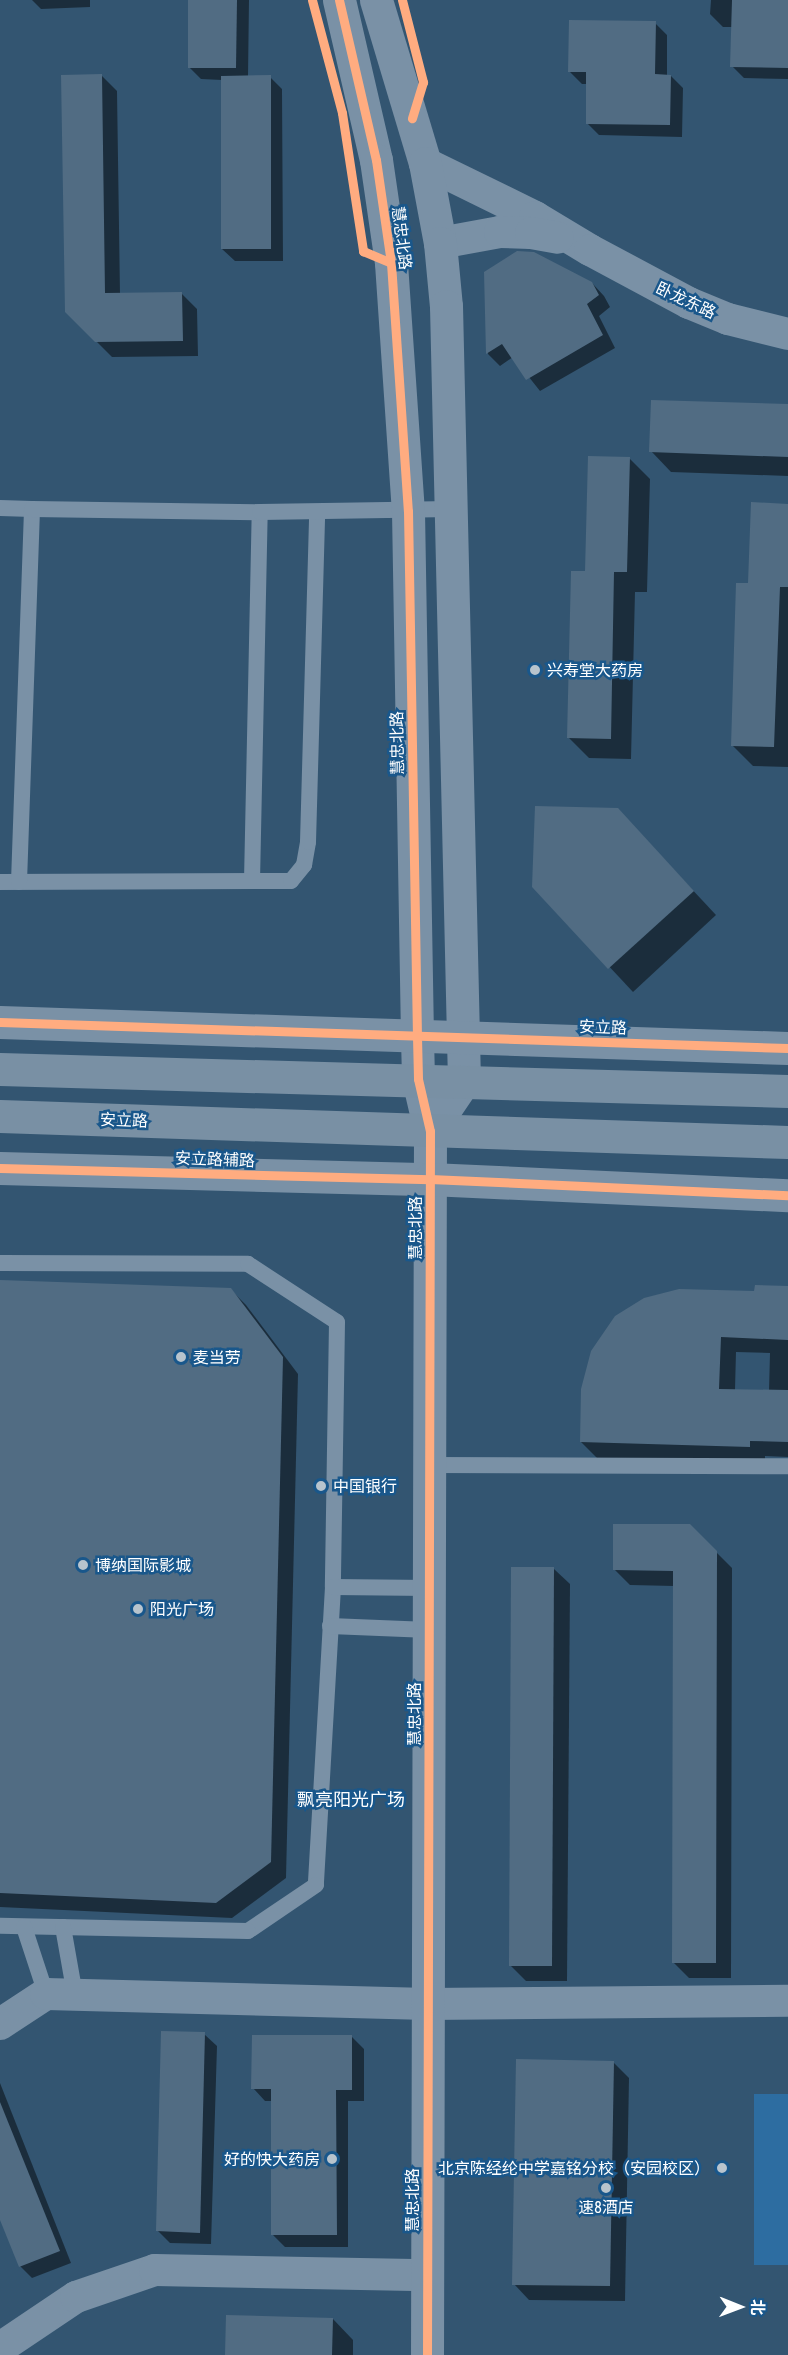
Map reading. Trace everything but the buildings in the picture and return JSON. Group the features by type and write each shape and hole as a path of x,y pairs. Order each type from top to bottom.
{"main road":[{"path":"0,1069 788,1091"},
{"name":"安立路","path":"0,1116 788,1142"}],"street":[{"name":"慧忠北路","path":"339,0 376,160 391,263 408,511 418,1080 430,1131 427,2355"},
{"path":"376,0 425,163 440,243 446,306 464,1081 430,1131"},
{"name":"卧龙东路","path":"425,163 535,217 590,250 689,303 728,319 788,334"},
{"name":"卧龙东路","path":"440,243 500,232 531,233 554,237 590,250"},
{"path":"0,1022 417,1037"},
{"name":"安立路","path":"417,1037 788,1048"},
{"name":"安立路辅路","path":"0,1168 430,1179"},
{"path":"430,1179 788,1195"},
{"path":"0,2024 60,1995 428,2004 788,2001"},
{"path":"0,2349 76,2297 155,2270 427,2275"}],"lane":[{"path":"0,508 260,512 451,509"},
{"path":"19,882 32,509"},
{"path":"252,881 260,512"},
{"path":"0,882 291,881 304,865 308,842 317,512"},
{"path":"0,1263 248,1264 336,1322 333,1587 316,1885 248,1931 0,1926"},
{"path":"429,1465 788,1466"},
{"path":"333,1587 429,1588"},
{"path":"330,1626 429,1630"},
{"path":"24,1927 60,1995"},
{"path":"60,1995 63,1928"}],"shaded area":[{"path":"754,2094 788,2094 788,2265 754,2265"}],"cycle path":[{"path":"312,0 342,113 363,251 391,263"},
{"path":"339,0 376,160 391,263 408,511 418,1079 430,1131 427,2355"},
{"path":"402,0 423,82 412,118"},
{"path":"0,1022 788,1048"},
{"path":"0,1168 430,1179 788,1195"}],"place":[{"name":"兴寿堂大药房","path":"535,670"},
{"name":"麦当劳","path":"181,1357"},
{"name":"中国银行","path":"321,1486"},
{"name":"博纳国际影城","path":"83,1565"},
{"name":"阳光广场","path":"138,1609"},
{"name":"好的快大药房","path":"332,2159"},
{"name":"北京陈经纶中学嘉铭分校（安园校区）","path":"722,2168"},
{"name":"速8酒店","path":"606,2188"}],"district":[{"name":"飘亮阳光广场","path":"351,1800"}]}
